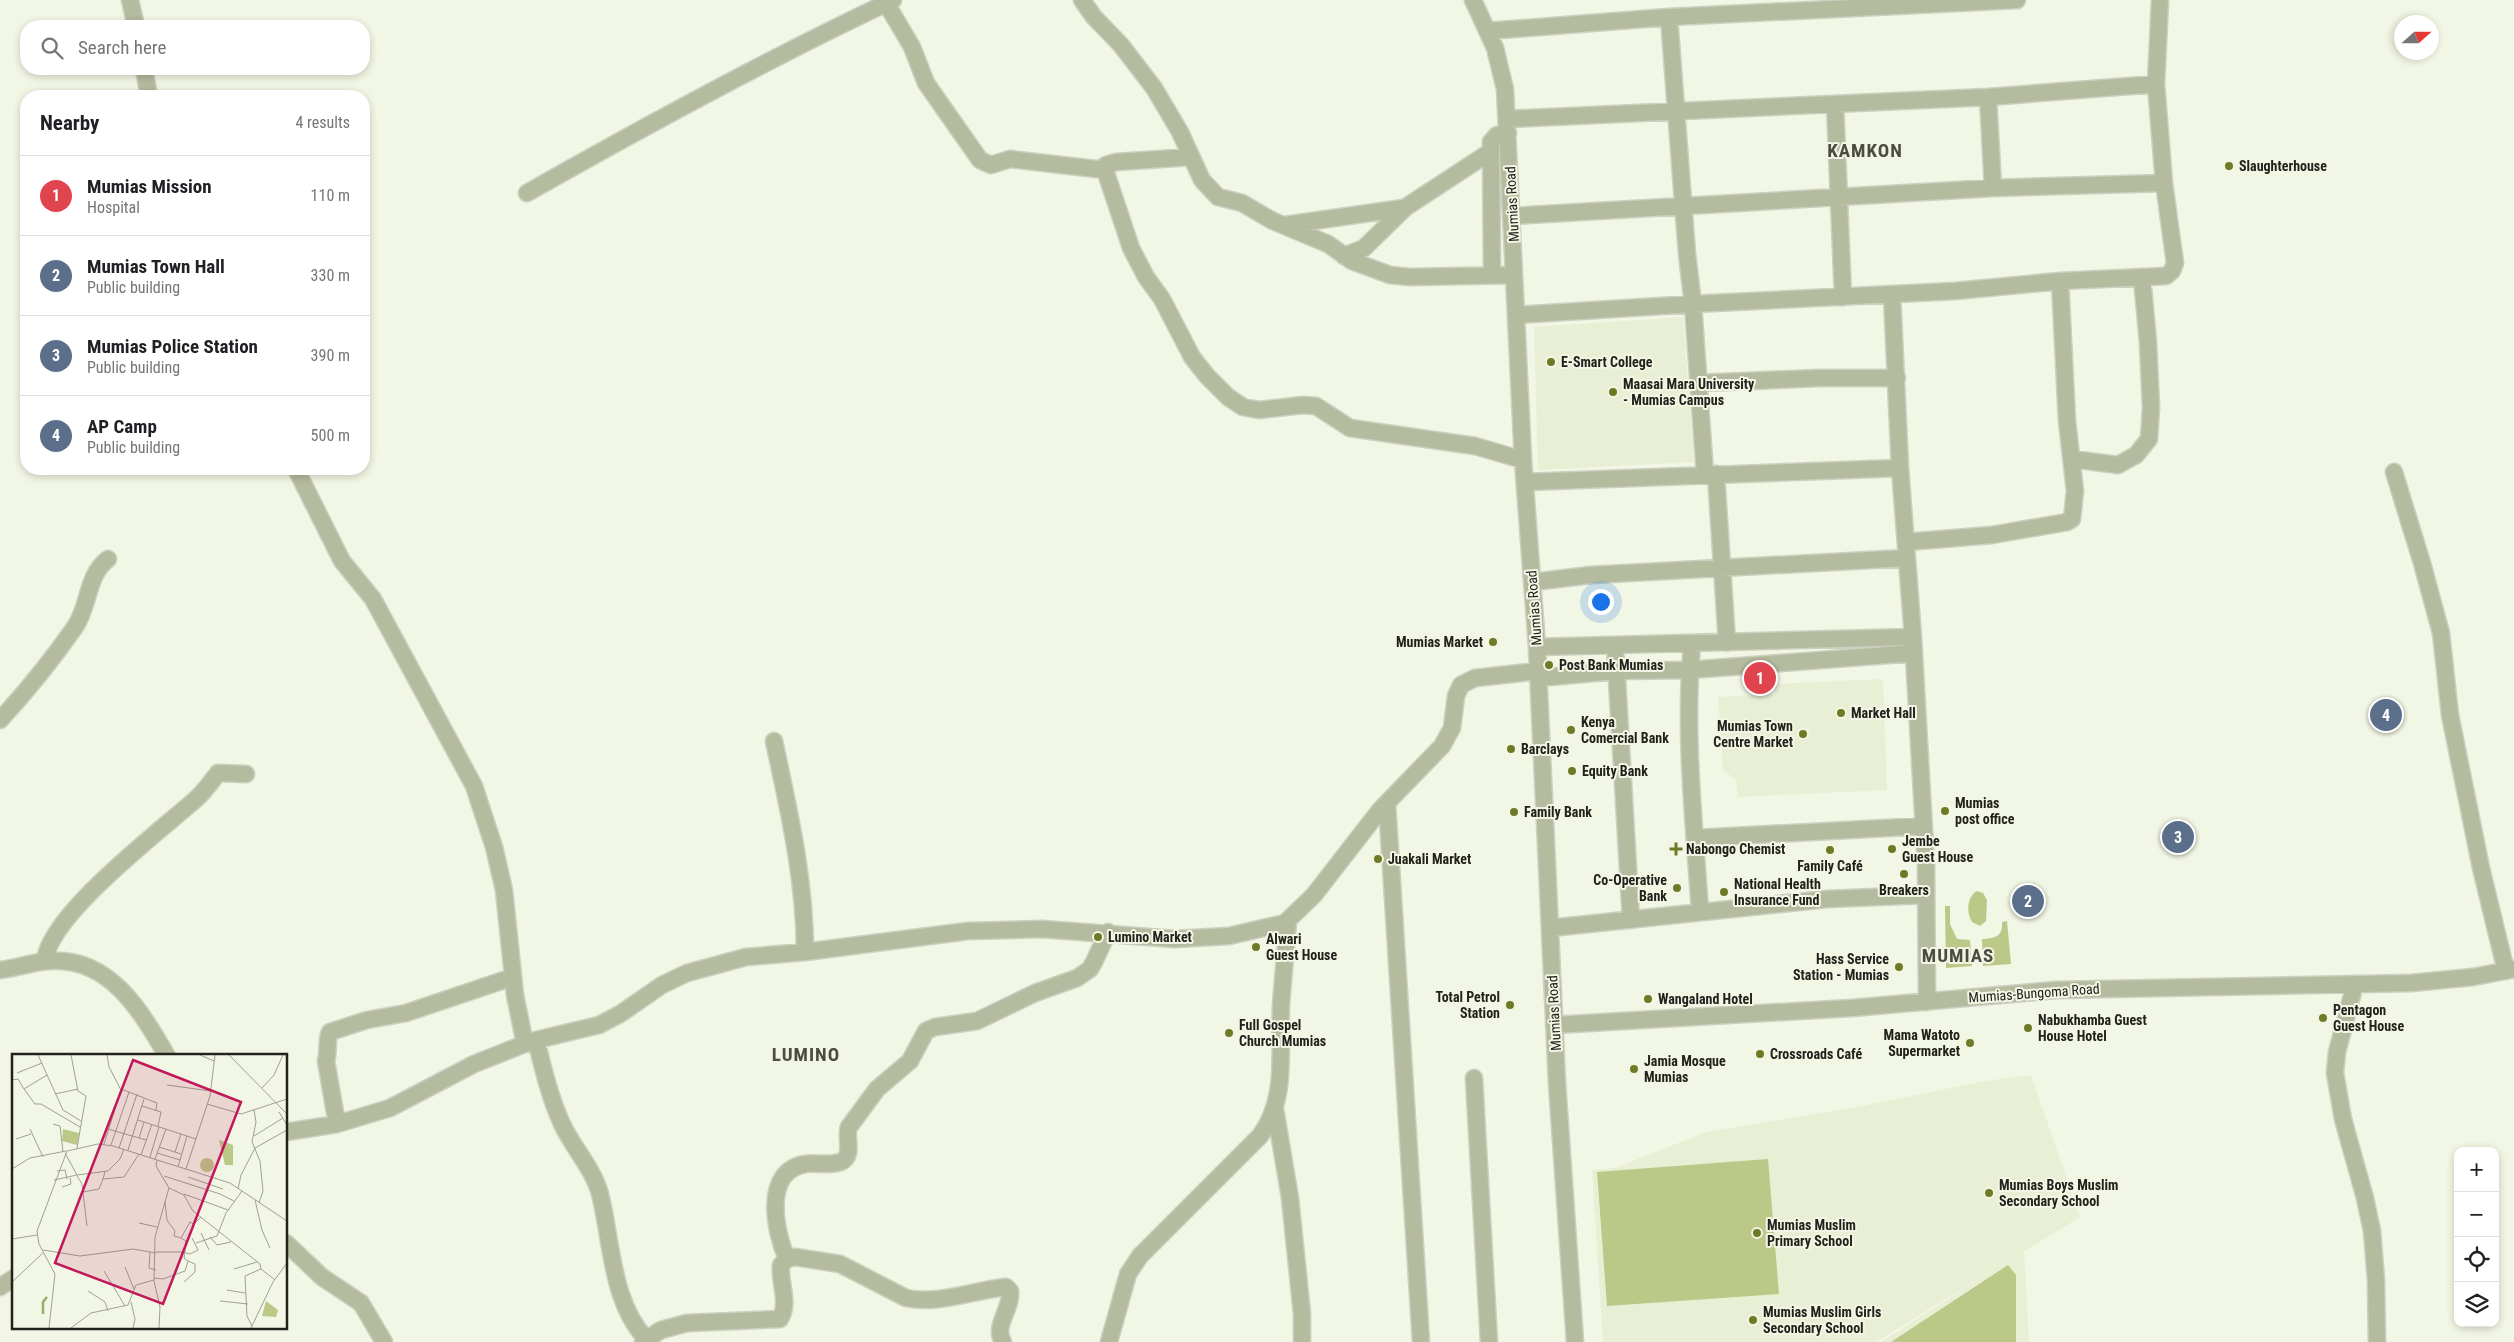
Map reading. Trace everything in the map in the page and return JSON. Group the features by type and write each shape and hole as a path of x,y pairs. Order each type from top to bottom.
{"street":[{"path":"130,0 135,20"},
{"path":"1082,0 1094,17 1122,44 1154,88 1180,132 1202,180 1218,197 1242,203 1283,226 1321,241 1364,266 1390,275 1410,277 1514,275"},
{"name":"Mumias Road","path":"1473,0 1495,48 1502,72 1507,126 1524,460 1537,647 1554,1025 1575,1342"},
{"path":"1487,31 1669,17 2017,0"},
{"path":"1517,315 1693,304 1892,295 2166,276 2174,266 2164,183 2156,84 2160,0"},
{"path":"527,194 660,118 826,32 889,2 912,47 926,83 980,160 991,165 1010,159 1105,170"},
{"path":"1669,17 1699,383 1722,568 1727,643"},
{"path":"145,75 148,90"},
{"path":"1492,274 1490,152 1492,138 1507,126 1678,111 1988,97 2156,84"},
{"path":"1988,97 1993,188"},
{"path":"1835,104 1843,297"},
{"path":"1344,256 1364,248 1406,207 1490,152"},
{"path":"1191,157 1116,162 1106,165 1105,170 1131,248 1146,277 1162,299 1192,356 1207,376 1228,397 1243,406 1260,410 1303,405 1316,406 1350,428 1475,446 1524,460"},
{"path":"1513,216 1993,188 2164,183"},
{"path":"1283,226 1406,207"},
{"path":"2072,459 2118,465 2136,455 2149,439 2151,408 2148,342 2142,278"},
{"path":"1906,542 1992,535 2070,521 2073,516 2075,500 2067,421 2060,282"},
{"path":"1892,295 1900,468 1914,645 1924,826 1926,1002"},
{"path":"1699,383 1819,378 1897,378"},
{"path":"1526,482 1900,468"},
{"path":"2394,472 2441,633 2450,715 2481,868 2510,970"},
{"path":"299,475 342,561 373,599 474,786 494,847 504,890 513,976 530,1042 562,1125 590,1170 600,1194 612,1265 634,1325 647,1341 661,1330 687,1323 781,1319 785,1299 780,1277 781,1265 787,1259 803,1258 840,1264 906,1298 916,1300 937,1299 1006,1287 1010,1291 1010,1300 999,1329 1003,1342"},
{"path":"1533,582 1591,575 1907,558"},
{"path":"0,720 75,627 86,605 95,572 108,559"},
{"path":"1537,647 1727,643 1827,638 1914,645"},
{"path":"1692,644 1689,670 1690,759 1700,911"},
{"path":"1615,645 1630,920"},
{"path":"288,1132 337,1124 390,1108 460,1070 530,1042 599,1025 620,1014 662,985 698,968 746,957 805,952 968,932 1042,929 1108,932 1175,939 1211,937 1274,927 1288,921 1314,895 1387,803 1433,757 1446,741 1452,728 1456,696 1461,685 1475,678 1616,671 1689,670 1914,645"},
{"path":"774,741 800,874 805,910 805,952"},
{"path":"45,961 46,950 66,918 154,832 197,798 218,773 246,774"},
{"path":"1387,803 1421,1342"},
{"path":"1695,838 1924,826"},
{"path":"1550,928 1700,911 1828,900 1926,895"},
{"path":"1109,1342 1128,1274 1135,1262 1176,1217 1260,1136 1275,1109 1279,1091 1281,1005 1288,921"},
{"path":"787,1259 777,1227 775,1202 778,1187 786,1174 803,1164 838,1162 844,1159 849,1152 848,1126 877,1090 910,1061 926,1031 935,1027 977,1021 1035,993 1077,978 1090,969 1108,932"},
{"path":"0,970 45,961 76,963 112,979 134,1004 166,1054"},
{"name":"Mumias-Bungoma Road","path":"1554,1025 1926,1002 2056,990 2455,980 2510,970"},
{"path":"337,1124 326,1061 329,1052 328,1034 331,1031 367,1020 406,1013 513,976"},
{"path":"2355,984 2337,1052 2335,1073 2343,1119 2372,1231 2376,1280 2377,1342"},
{"path":"1474,1078 1489,1342"},
{"path":"1275,1109 1290,1198 1302,1314 1302,1342"},
{"path":"288,1245 322,1277 361,1303 384,1342"},
{"path":"0,1287 12,1279"}],"shaded area":[{"name":"Maasai Mara University - Mumias Campus","path":"1683,317 1694,462 1538,470 1534,327"},
{"name":"Mumias Town Centre Market","path":"1883,679 1887,790 1738,797 1736,780 1723,770 1718,697 1774,694 1775,684"},
{"path":"2031,1075 2080,1217 2024,1251 2029,1342 1881,1342 1998,1267 1876,1342 1603,1342 1592,1170 1615,1168 1706,1132 1857,1107 1985,1081"}],"green space":[{"path":"1977,891 1983,893 1987,900 1986,921 1980,926 1972,922 1968,910 1969,901"},
{"path":"1945,906 1950,906 1950,924 1957,939 1970,940 1972,966 1946,968"},
{"path":"2007,921 2011,964 1983,966 1982,939 2000,934 2002,922"},
{"path":"1768,1159 1779,1294 1607,1306 1597,1172"},
{"path":"2008,1265 2016,1275 2016,1342 1891,1342"}],"place":[{"name":"Slaughterhouse","path":"2229,166"},
{"name":"E-Smart College","path":"1551,362"},
{"name":"Maasai Mara University - Mumias Campus","path":"1613,392"},
{"name":"Mumias Market","path":"1493,642"},
{"name":"Post Bank Mumias","path":"1549,665"},
{"name":"Mumias Mission","path":"1760,678"},
{"name":"Market Hall","path":"1841,713"},
{"name":"AP Camp","path":"2386,715"},
{"name":"Kenya Comercial Bank","path":"1571,730"},
{"name":"Mumias Town Centre Market","path":"1803,734"},
{"name":"Barclays","path":"1511,749"},
{"name":"Equity Bank","path":"1572,771"},
{"name":"Mumias post office","path":"1945,811"},
{"name":"Family Bank","path":"1514,812"},
{"name":"Mumias Police Station","path":"2178,837"},
{"name":"Nabongo Chemist","path":"1676,849"},
{"name":"Jembe Guest House","path":"1892,849"},
{"name":"Family Café","path":"1830,850"},
{"name":"Juakali Market","path":"1378,859"},
{"name":"Breakers","path":"1904,874"},
{"name":"Co-Operative Bank","path":"1677,888"},
{"name":"National Health Insurance Fund","path":"1724,892"},
{"name":"Mumias Town Hall","path":"2028,901"},
{"name":"Lumino Market","path":"1098,937"},
{"name":"Alwari Guest House","path":"1256,947"},
{"name":"Hass Service Station - Mumias","path":"1899,967"},
{"name":"Wangaland Hotel","path":"1648,999"},
{"name":"Total Petrol Station","path":"1510,1005"},
{"name":"Pentagon Guest House","path":"2323,1018"},
{"name":"Nabukhamba Guest House Hotel","path":"2028,1028"},
{"name":"Full Gospel Church Mumias","path":"1229,1033"},
{"name":"Mama Watoto Supermarket","path":"1970,1043"},
{"name":"Crossroads Café","path":"1760,1054"},
{"name":"Jamia Mosque Mumias","path":"1634,1069"},
{"name":"Mumias Boys Muslim Secondary School","path":"1989,1193"},
{"name":"Mumias Muslim Primary School","path":"1757,1233"},
{"name":"Mumias Muslim Girls Secondary School","path":"1753,1320"}],"district":[{"name":"KAMKON","path":"1865,150"},
{"name":"MUMIAS","path":"1958,955"},
{"name":"LUMINO","path":"806,1054"}]}
